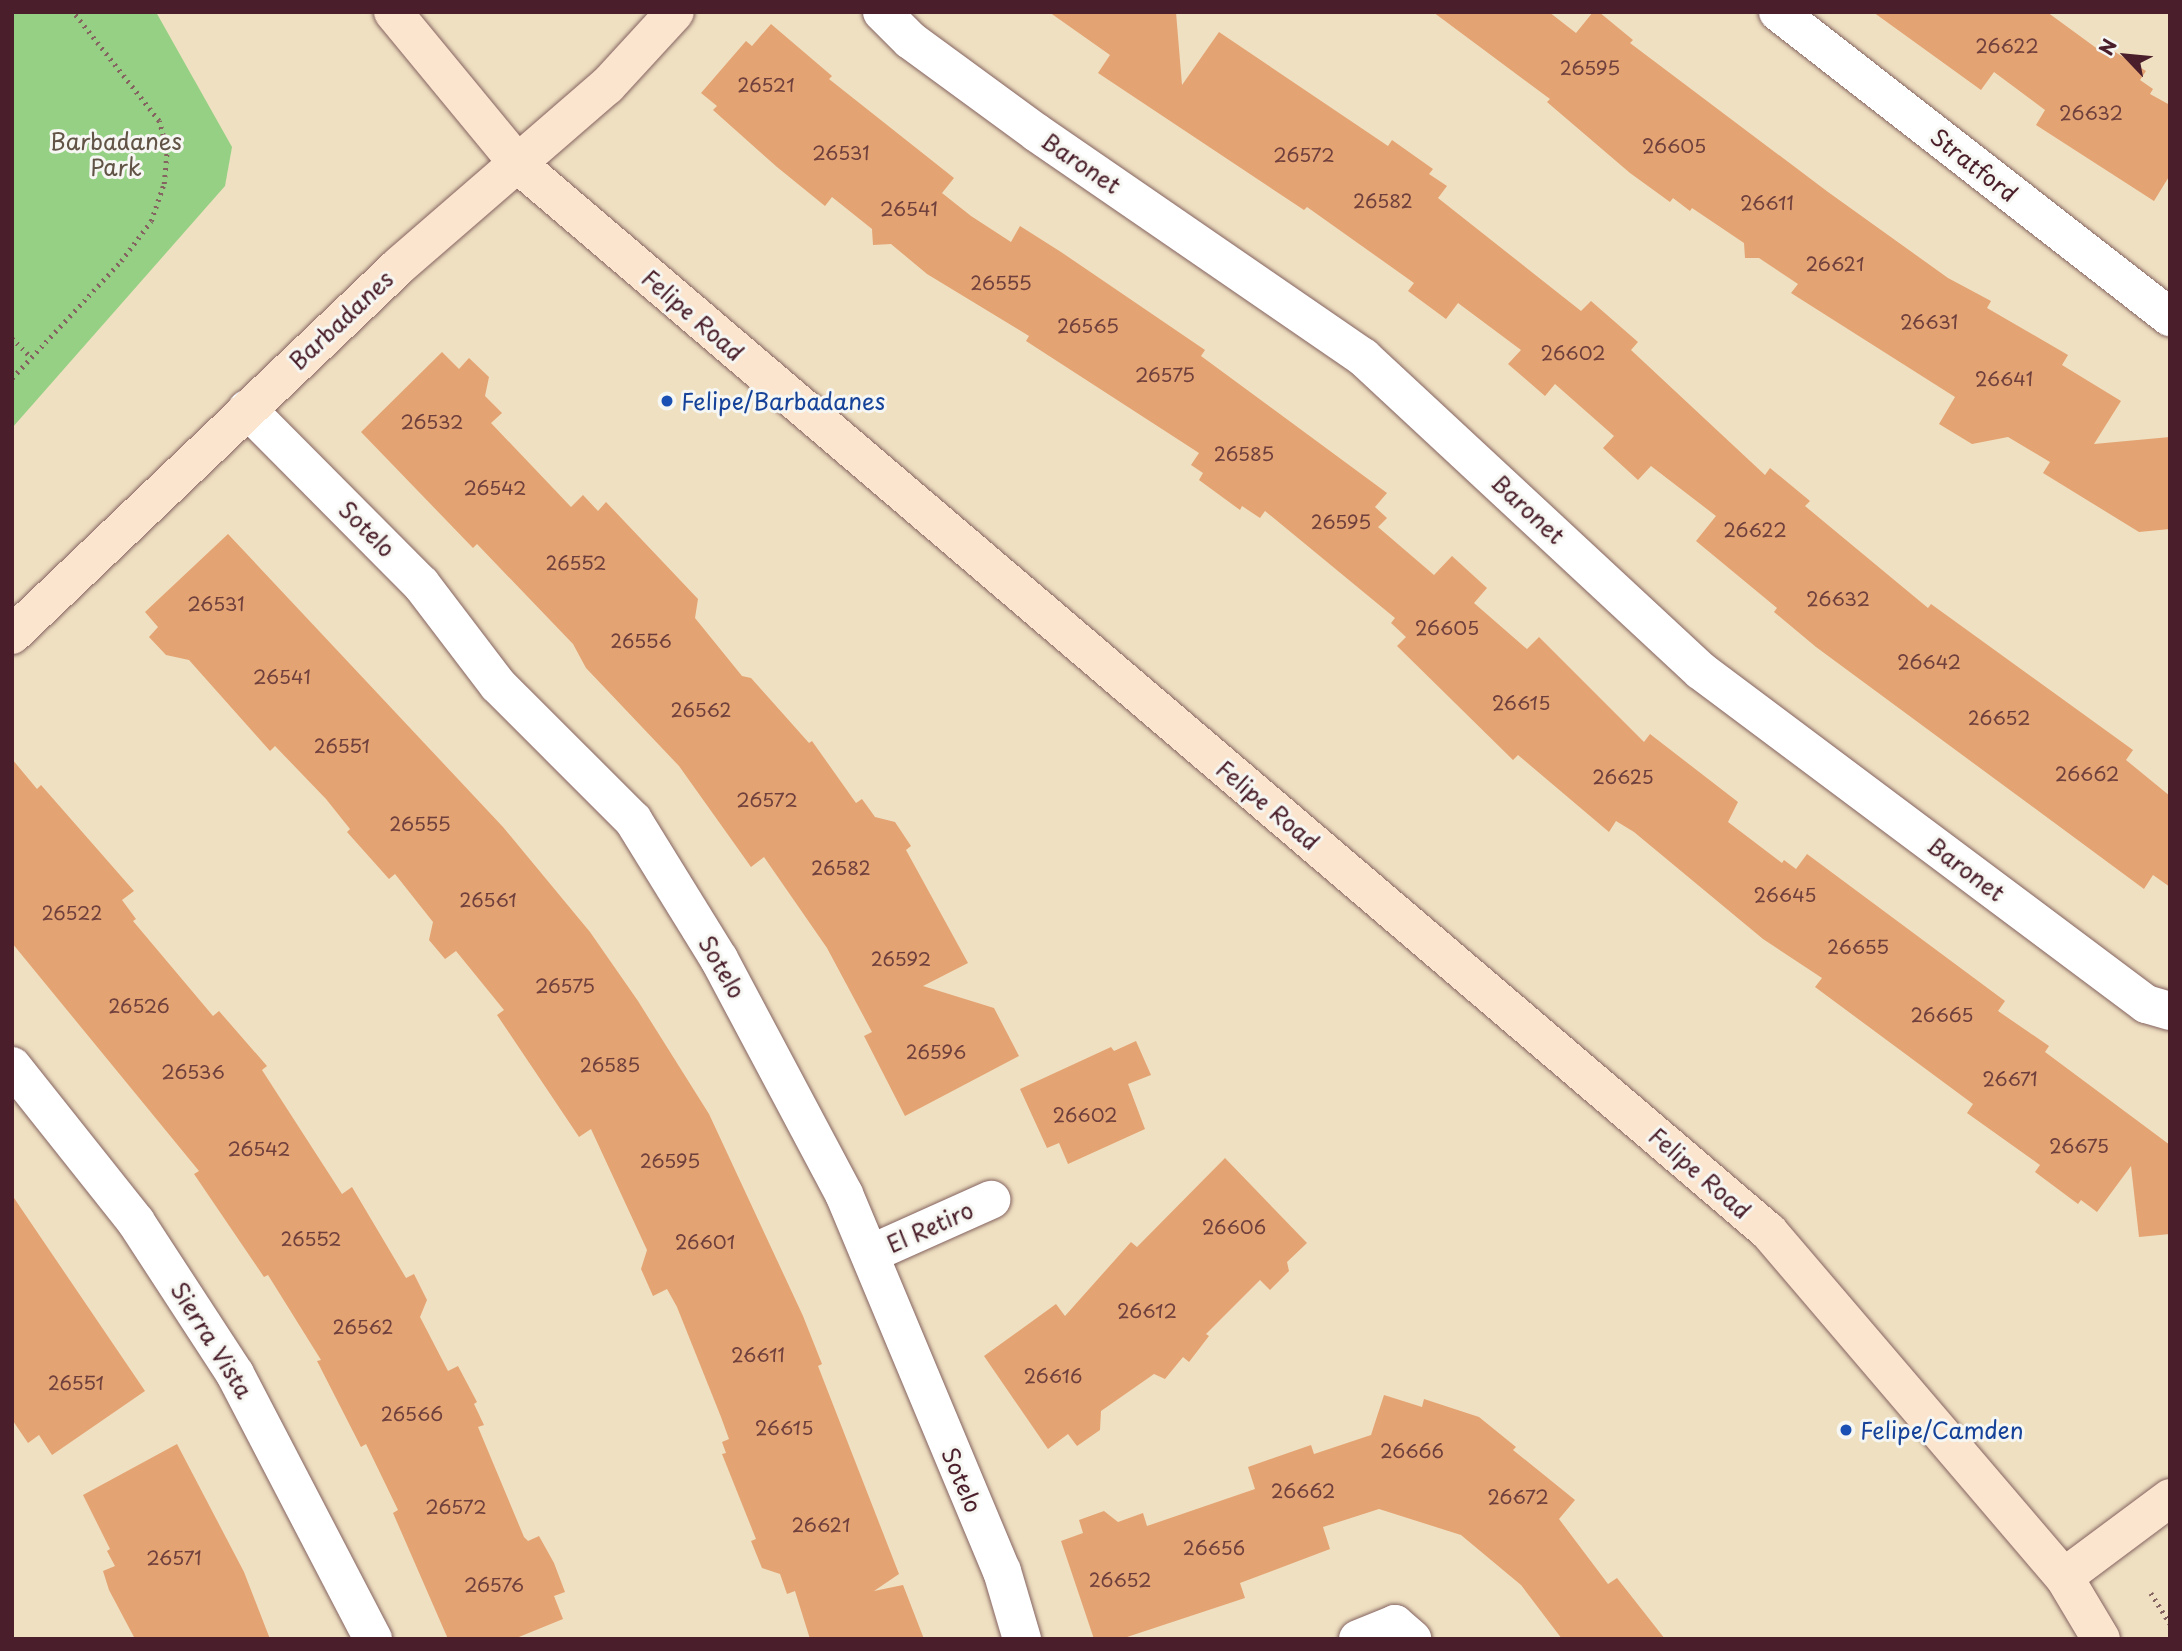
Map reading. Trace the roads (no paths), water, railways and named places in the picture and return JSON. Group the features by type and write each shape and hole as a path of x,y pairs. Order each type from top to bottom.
{"main road":[{"name":"Felipe Road","path":"393,12 520,166 1769,1232 2064,1577 2101,1639"},
{"name":"Barbadanes","path":"12,635 400,265 520,166 607,86 675,12"},
{"path":"2064,1577 2170,1498"}],"street":[{"name":"Baronet","path":"883,12 910,40 1037,133 1363,357 1701,671 2146,1004 2170,1010"},
{"name":"Stratford","path":"1778,12 2170,317"},
{"name":"Sotelo","path":"247,409 421,584 498,685 633,820 792,1090 870,1254 1002,1571 1022,1639"},
{"name":"Sierra Vista","path":"12,1066 136,1222 235,1374 373,1639"},
{"name":"El Retiro","path":"870,1254 991,1200"},
{"path":"1358,1639 1395,1624 1412,1639"}],"place":[{"name":"Felipe/Barbadanes","path":"667,401"},
{"name":"Felipe/Camden","path":"1846,1430"}],"park label":[{"name":"Barbadanes Park","path":"116,154"}]}
